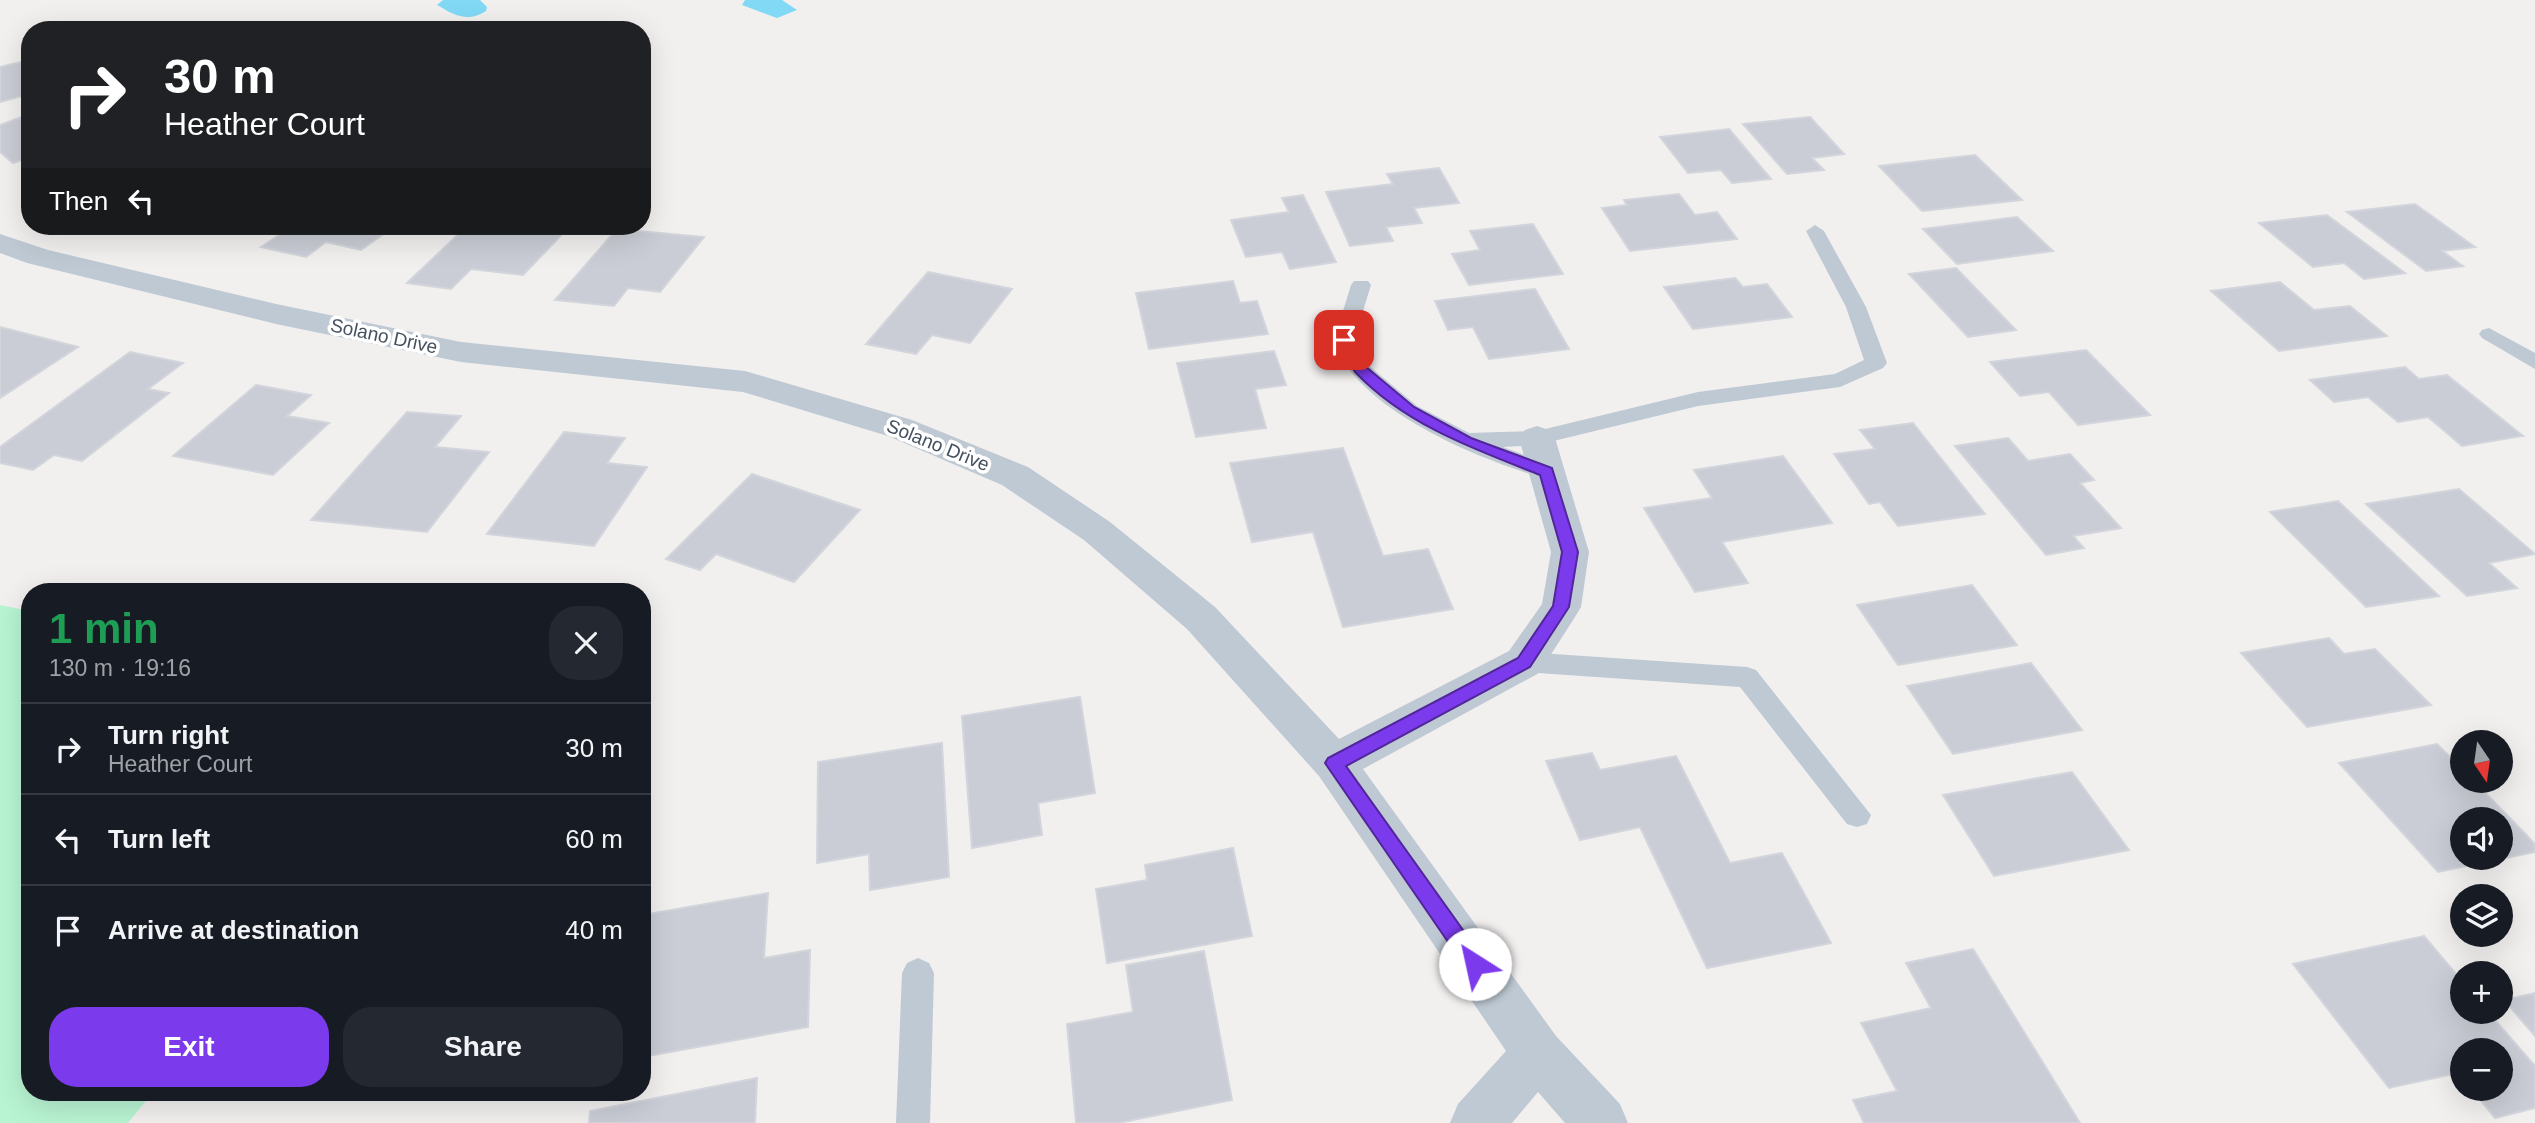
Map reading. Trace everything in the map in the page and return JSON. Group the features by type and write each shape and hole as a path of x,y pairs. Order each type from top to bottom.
{"street":[{"name":"Solano Drive","path":"0,243 38,257 263,311 461,352 745,382 901,428 1015,476 1097,531 1200,618 1334,763 1538,1054 1601,1123"},
{"path":"1334,763 1524,662 1561,607 1570,552 1542,455"},
{"path":"1477,1123 1538,1054"}],"lane":[{"path":"1361,285 1344,340 1360,369 1409,411 1466,441 1542,455 1698,399 1840,380 1876,363 1856,307 1815,231"},
{"path":"2488,334 2535,362"},
{"path":"1466,441 1542,455"},
{"path":"1524,662 1747,677 1857,815"},
{"path":"913,1123 918,973"}],"green space":[{"path":"0,605 21,609 21,1101 146,1101 128,1123 0,1123"}],"water":[{"path":"443,0 480,0 487,7 486,11 479,15 467,17 437,5"},
{"path":"745,0 782,0 797,10 777,18 742,5"}],"building":[{"path":"21,62 21,96 0,102 0,67"},
{"path":"21,117 21,160 13,163 0,152 0,125"},
{"path":"1810,117 1844,154 1812,158 1824,170 1787,174 1743,124"},
{"path":"1729,129 1771,179 1732,183 1721,170 1688,173 1660,137"},
{"path":"1975,155 2022,200 1922,211 1879,166"},
{"path":"1439,168 1459,203 1414,208 1422,223 1386,227 1393,241 1350,246 1326,192 1393,184 1387,174"},
{"path":"1679,194 1695,215 1717,212 1737,239 1630,251 1602,208 1627,205 1624,200"},
{"path":"1303,195 1336,262 1290,269 1282,252 1246,257 1231,220 1289,212 1282,198"},
{"path":"2415,204 2475,247 2442,251 2463,266 2426,271 2347,212"},
{"path":"2327,215 2405,273 2364,279 2344,263 2313,267 2259,223"},
{"path":"2017,217 2053,251 1957,264 1923,229"},
{"path":"1533,224 1563,274 1469,285 1452,254 1480,250 1470,231"},
{"path":"651,232 704,237 660,292 628,288 614,306 555,300 612,235 651,235"},
{"path":"279,235 382,235 361,250 326,242 306,257 261,247"},
{"path":"458,235 561,235 523,275 471,269 451,289 407,283"},
{"path":"1956,268 2016,330 1968,337 1909,274"},
{"path":"928,272 1012,289 970,343 932,335 916,354 866,344"},
{"path":"1735,278 1743,287 1767,284 1792,317 1693,329 1664,287"},
{"path":"1233,281 1240,303 1257,301 1268,334 1149,349 1136,293"},
{"path":"2280,282 2314,310 2350,306 2387,336 2279,351 2211,291"},
{"path":"1535,289 1569,349 1489,359 1473,327 1448,330 1435,301"},
{"path":"0,327 78,347 0,398"},
{"path":"2086,350 2150,415 2078,425 2049,392 2020,396 1990,362"},
{"path":"1274,351 1286,385 1255,389 1266,428 1196,437 1177,363"},
{"path":"130,352 183,363 148,389 169,393 82,461 54,455 33,470 0,463 0,447"},
{"path":"2405,367 2419,379 2447,375 2523,436 2462,446 2428,417 2398,422 2368,397 2334,402 2310,380"},
{"path":"256,385 311,395 287,416 329,423 273,475 173,456"},
{"path":"407,412 461,416 435,447 489,452 427,532 311,520"},
{"path":"1913,423 1985,514 1898,526 1880,502 1869,504 1834,454 1875,449 1860,430"},
{"path":"564,432 625,438 607,463 647,467 594,546 487,534"},
{"path":"2008,438 2028,461 2070,454 2094,480 2080,483 2121,528 2073,536 2084,548 2046,555 1955,446"},
{"path":"1343,448 1383,556 1428,549 1453,609 1343,627 1313,532 1252,542 1230,463"},
{"path":"1783,456 1832,523 1722,542 1748,583 1695,592 1644,508 1712,498 1694,470"},
{"path":"752,474 860,510 794,582 716,554 700,570 666,559"},
{"path":"2459,489 2535,554 2489,563 2517,588 2467,596 2366,504"},
{"path":"2338,501 2439,596 2366,607 2270,512"},
{"path":"1972,585 2017,645 1898,665 1857,605"},
{"path":"2329,638 2344,654 2375,649 2431,705 2307,727 2241,653"},
{"path":"2031,663 2082,730 1953,754 1907,686"},
{"path":"1080,697 1095,793 1038,803 1042,835 972,848 962,716"},
{"path":"942,743 949,877 870,890 869,854 817,863 818,762"},
{"path":"2437,744 2450,757 2450,793 2486,793 2499,807 2450,807 2450,870 2438,872 2339,763"},
{"path":"1592,753 1600,770 1676,756 1730,863 1782,853 1831,943 1707,968 1640,827 1580,840 1546,761"},
{"path":"2072,772 2129,850 1994,876 1943,795"},
{"path":"2513,821 2535,844 2535,852 2513,857"},
{"path":"1233,848 1252,936 1107,963 1096,889 1147,880 1145,865"},
{"path":"768,893 764,958 810,950 808,1027 651,1055 651,913"},
{"path":"2424,936 2450,967 2450,1024 2498,1024 2511,1038 2450,1038 2450,1075 2389,1088 2293,964"},
{"path":"1973,949 2080,1123 1864,1123 1853,1100 1897,1091 1861,1023 1931,1008 1906,963"},
{"path":"1204,951 1232,1100 1118,1123 1076,1123 1067,1024 1133,1012 1126,965"},
{"path":"2535,993 2535,1036 2513,1010 2513,998"},
{"path":"2513,1041 2535,1066 2535,1108 2495,1118 2481,1101 2513,1101"},
{"path":"757,1078 755,1123 589,1123 590,1111"}],"route":[{"path":"1344,340 1360,369 1409,411 1466,441 1547,471 1570,552 1561,607 1524,662 1334,763 1475,964"}]}
